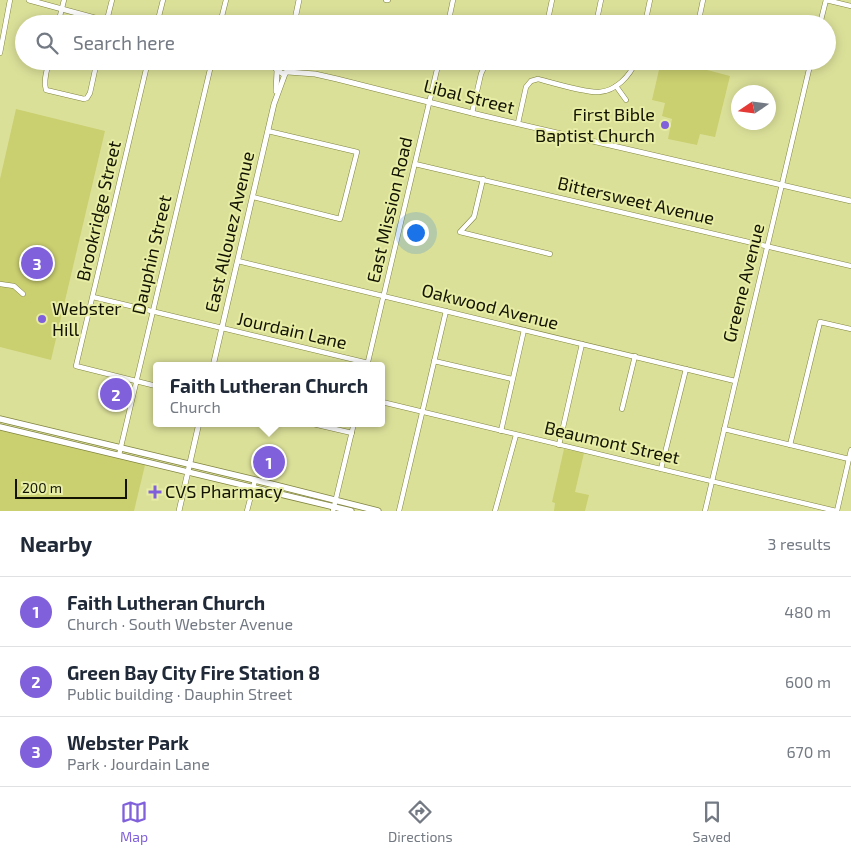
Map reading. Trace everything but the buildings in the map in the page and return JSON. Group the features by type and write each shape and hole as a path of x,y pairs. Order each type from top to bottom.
{"main road":[{"path":"0,418 255,480 351,511"},
{"path":"0,427 334,506 378,511"}],"street":[{"path":"0,53 10,0"},
{"path":"29,0 84,15"},
{"path":"60,15 64,0"},
{"path":"108,15 112,0"},
{"path":"159,15 163,0"},
{"path":"222,15 226,0"},
{"path":"296,15 299,0"},
{"path":"450,15 453,0"},
{"path":"549,15 552,0"},
{"path":"598,15 602,0"},
{"path":"646,15 650,0"},
{"path":"700,15 703,0"},
{"path":"822,15 826,0 851,6"},
{"path":"48,70 46,90 84,99 90,93 95,70"},
{"name":"Brookridge Street","path":"136,382 76,366 146,70"},
{"name":"Dauphin Street","path":"119,455 210,70"},
{"name":"East Allouez Avenue","path":"214,362 274,104 276,70"},
{"name":"Libal Street","path":"277,70 280,74 315,74"},
{"name":"East Allouez Avenue","path":"274,104 289,70"},
{"name":"Libal Street","path":"303,70 472,113 851,201"},
{"name":"East Mission Road","path":"368,362 437,70"},
{"path":"472,113 483,70"},
{"path":"518,123 526,87 529,82 534,80 596,92 606,91 616,86 629,75 632,70"},
{"name":"Greene Avenue","path":"705,511 809,70"},
{"path":"616,86 626,100"},
{"path":"252,198 340,219 357,152 268,131"},
{"name":"Bittersweet Avenue","path":"415,164 851,266"},
{"path":"482,179 474,217 460,232 550,254"},
{"name":"Oakwood Avenue","path":"238,261 735,381"},
{"path":"0,284 14,286 23,294"},
{"name":"Jourdain Lane","path":"92,297 360,362"},
{"path":"399,511 446,310"},
{"path":"790,445 820,322 851,329"},
{"path":"501,431 524,330"},
{"path":"559,445 582,344"},
{"path":"622,410 635,356"},
{"path":"434,361 512,379"},
{"path":"661,469 686,369"},
{"path":"136,382 153,385"},
{"name":"Beaumont Street","path":"385,403 836,511"},
{"path":"178,511 198,427"},
{"path":"326,427 352,433"},
{"path":"334,506 353,427"},
{"path":"724,429 848,459"},
{"path":"495,511 516,434"},
{"path":"836,511 851,450"},
{"path":"247,511 255,480"},
{"path":"808,511 810,504"}],"green space":[{"path":"659,70 707,70 730,76 715,137 700,134 697,145 668,139 672,119 662,116 665,103 652,100"},
{"path":"16,109 105,131 51,360 0,347 0,179"},
{"path":"0,427 146,461 134,511 0,511"},
{"path":"564,449 584,453 575,492 589,495 585,511 554,511 555,503 552,502"}],"place":[{"name":"First Bible Baptist Church","path":"665,125"},
{"name":"Webster Park","path":"37,263"},
{"name":"Webster Hill","path":"42,319"},
{"name":"Green Bay City Fire Station 8","path":"116,394"},
{"name":"Faith Lutheran Church","path":"269,462"},
{"name":"CVS Pharmacy","path":"155,492"}]}
